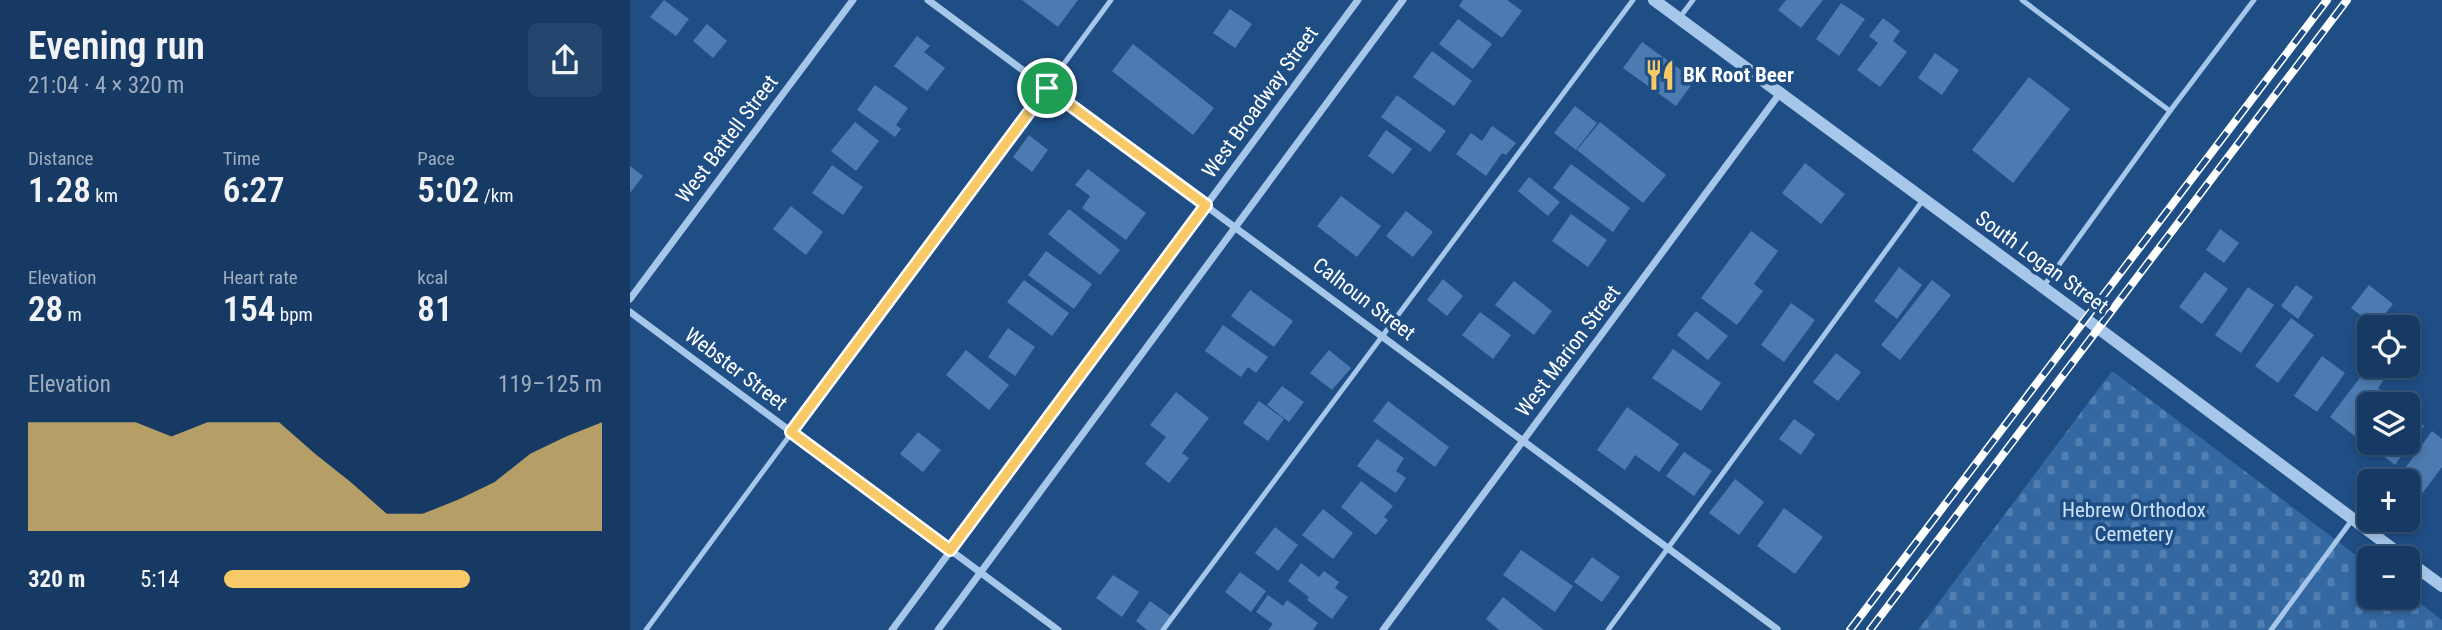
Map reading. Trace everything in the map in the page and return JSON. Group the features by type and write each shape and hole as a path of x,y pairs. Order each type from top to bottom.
{"street":[{"name":"West Battell Street","path":"630,299 853,0"},
{"name":"Calhoun Street","path":"928,0 1384,335 1522,442 1777,629"},
{"name":"West Broadway Street","path":"892,630 1357,0"},
{"path":"938,630 1403,0"},
{"name":"South Logan Street","path":"1654,0 2389,546"},
{"name":"West Marion Street","path":"1383,630 1780,93"},
{"name":"Webster Street","path":"630,312 1058,630"},
{"name":"South Logan Street","path":"2420,570 2442,586"}],"lane":[{"path":"646,630 1111,0"},
{"path":"1163,630 1633,0"},
{"path":"1679,18 1693,0"},
{"path":"2022,0 2170,111"},
{"path":"2043,288 2170,111 2255,0"},
{"path":"1608,630 1923,200"},
{"path":"2271,630 2353,519"}],"green space":[{"name":"Hebrew Orthodox Cemetery","path":"2112,371 2357,556 2357,609 2420,609 2420,603 2442,620 2442,630 1918,630"}],"building":[{"path":"664,0 689,19 676,36 650,17"},
{"path":"1022,0 1078,0 1058,27"},
{"path":"1463,0 1507,0 1522,11 1502,38 1459,6"},
{"path":"1786,0 1823,0 1801,28 1778,10"},
{"path":"1841,3 1865,19 1839,56 1816,39"},
{"path":"1230,9 1252,24 1235,48 1213,33"},
{"path":"1883,18 1900,31 1893,41 1907,52 1880,87 1857,70 1878,43 1869,36"},
{"path":"1458,19 1492,44 1473,69 1439,44"},
{"path":"707,24 727,41 713,58 693,41"},
{"path":"917,36 930,46 924,52 945,68 927,91 894,66"},
{"path":"1642,42 1695,80 1676,106 1623,68"},
{"path":"1133,44 1214,108 1193,135 1112,71"},
{"path":"1432,51 1472,81 1454,106 1413,77"},
{"path":"1935,53 1959,70 1942,95 1918,78"},
{"path":"2029,77 2070,109 2013,183 1972,150"},
{"path":"875,85 908,108 896,125 901,129 895,137 857,110"},
{"path":"1397,95 1446,131 1430,152 1381,117"},
{"path":"1575,106 1597,123 1576,150 1554,133"},
{"path":"855,122 879,141 856,171 831,151"},
{"path":"1600,122 1666,175 1643,203 1577,150"},
{"path":"1492,126 1516,143 1506,155 1502,153 1486,176 1456,154 1471,133 1482,141"},
{"path":"1386,130 1412,149 1393,174 1368,156"},
{"path":"1029,135 1048,150 1032,172 1013,157"},
{"path":"1805,163 1845,194 1821,224 1782,193"},
{"path":"1571,164 1630,208 1613,232 1553,188"},
{"path":"832,165 863,187 843,215 812,193"},
{"path":"630,166 643,176 630,193"},
{"path":"1088,169 1146,213 1126,240 1082,208 1090,196 1075,185"},
{"path":"1529,177 1560,202 1548,216 1518,191"},
{"path":"1341,196 1381,226 1357,257 1317,226"},
{"path":"791,206 823,232 806,255 773,229"},
{"path":"1069,209 1120,250 1100,275 1048,234"},
{"path":"1406,211 1433,232 1413,257 1386,236"},
{"path":"1571,214 1607,240 1588,267 1552,241"},
{"path":"2220,229 2239,243 2224,263 2206,250"},
{"path":"1751,231 1778,251 1754,284 1763,291 1737,325 1701,298"},
{"path":"1046,251 1092,284 1074,309 1028,275"},
{"path":"1899,267 1922,285 1897,319 1874,301"},
{"path":"2205,272 2228,289 2202,324 2179,307"},
{"path":"1443,279 1463,296 1447,316 1427,300"},
{"path":"1024,280 1069,313 1052,336 1007,302"},
{"path":"1932,280 1951,295 1900,360 1881,345"},
{"path":"1514,281 1552,311 1534,335 1495,305"},
{"path":"2296,285 2313,297 2298,319 2281,306"},
{"path":"2369,285 2393,304 2384,315 2360,315 2351,308"},
{"path":"2248,287 2274,305 2241,353 2215,335"},
{"path":"1250,290 1293,321 1274,347 1231,316"},
{"path":"1791,303 1815,320 1784,362 1761,345"},
{"path":"1696,311 1728,336 1708,360 1677,335"},
{"path":"1480,312 1511,335 1493,359 1462,335"},
{"path":"2291,318 2314,335 2278,383 2255,366"},
{"path":"1223,325 1268,357 1256,373 1248,367 1241,377 1205,351"},
{"path":"1008,328 1035,347 1015,376 988,357"},
{"path":"1673,349 1721,383 1701,411 1652,378"},
{"path":"966,350 1009,385 989,410 946,375"},
{"path":"1329,350 1351,368 1332,390 1310,373"},
{"path":"1836,353 1861,372 1838,401 1813,382"},
{"path":"2322,356 2345,373 2317,412 2294,396"},
{"path":"2360,378 2384,379 2378,388 2383,392 2357,392 2356,437 2330,417"},
{"path":"1282,386 1304,402 1289,422 1267,405"},
{"path":"1176,392 1209,418 1182,453 1189,458 1169,483 1145,464 1166,437 1150,425"},
{"path":"1259,401 1284,419 1268,441 1243,423"},
{"path":"1388,401 1449,447 1435,467 1373,421"},
{"path":"1627,407 1679,444 1659,472 1635,455 1625,470 1597,450"},
{"path":"1794,419 1815,434 1801,455 1779,439"},
{"path":"2432,431 2442,439 2442,467 2421,495 2420,469 2405,469 2415,455 2420,455 2420,448"},
{"path":"918,432 941,450 923,472 900,454"},
{"path":"1377,439 1404,458 1396,471 1406,478 1396,493 1357,466"},
{"path":"1684,452 1712,471 1694,496 1666,476"},
{"path":"2382,455 2402,455 2395,465"},
{"path":"1735,479 1764,502 1739,535 1709,513"},
{"path":"1361,481 1393,506 1384,517 1388,520 1376,535 1341,507"},
{"path":"1784,508 1823,537 1795,574 1757,546"},
{"path":"1323,509 1353,533 1333,559 1302,535"},
{"path":"1275,527 1298,545 1278,571 1255,553"},
{"path":"1521,550 1573,586 1555,612 1503,575"},
{"path":"1592,557 1620,577 1602,602 1574,582"},
{"path":"1301,563 1319,577 1324,571 1339,582 1335,588 1348,597 1332,619 1288,581"},
{"path":"1240,572 1266,591 1251,612 1225,592"},
{"path":"1113,575 1139,592 1122,617 1096,598"},
{"path":"1268,595 1283,606 1287,600 1318,623 1313,630 1268,630 1273,624 1256,612"},
{"path":"1503,597 1544,630 1499,630 1486,619"},
{"path":"1150,601 1171,616 1160,630 1147,630 1136,621"}],"railway":[{"path":"1850,630 2327,0"},
{"path":"1870,630 2347,0"}],"place":[{"name":"BK Root Beer","path":"1660,75"}],"route":[{"path":"1047,88 1206,205 950,550 791,432 1047,88"}]}
